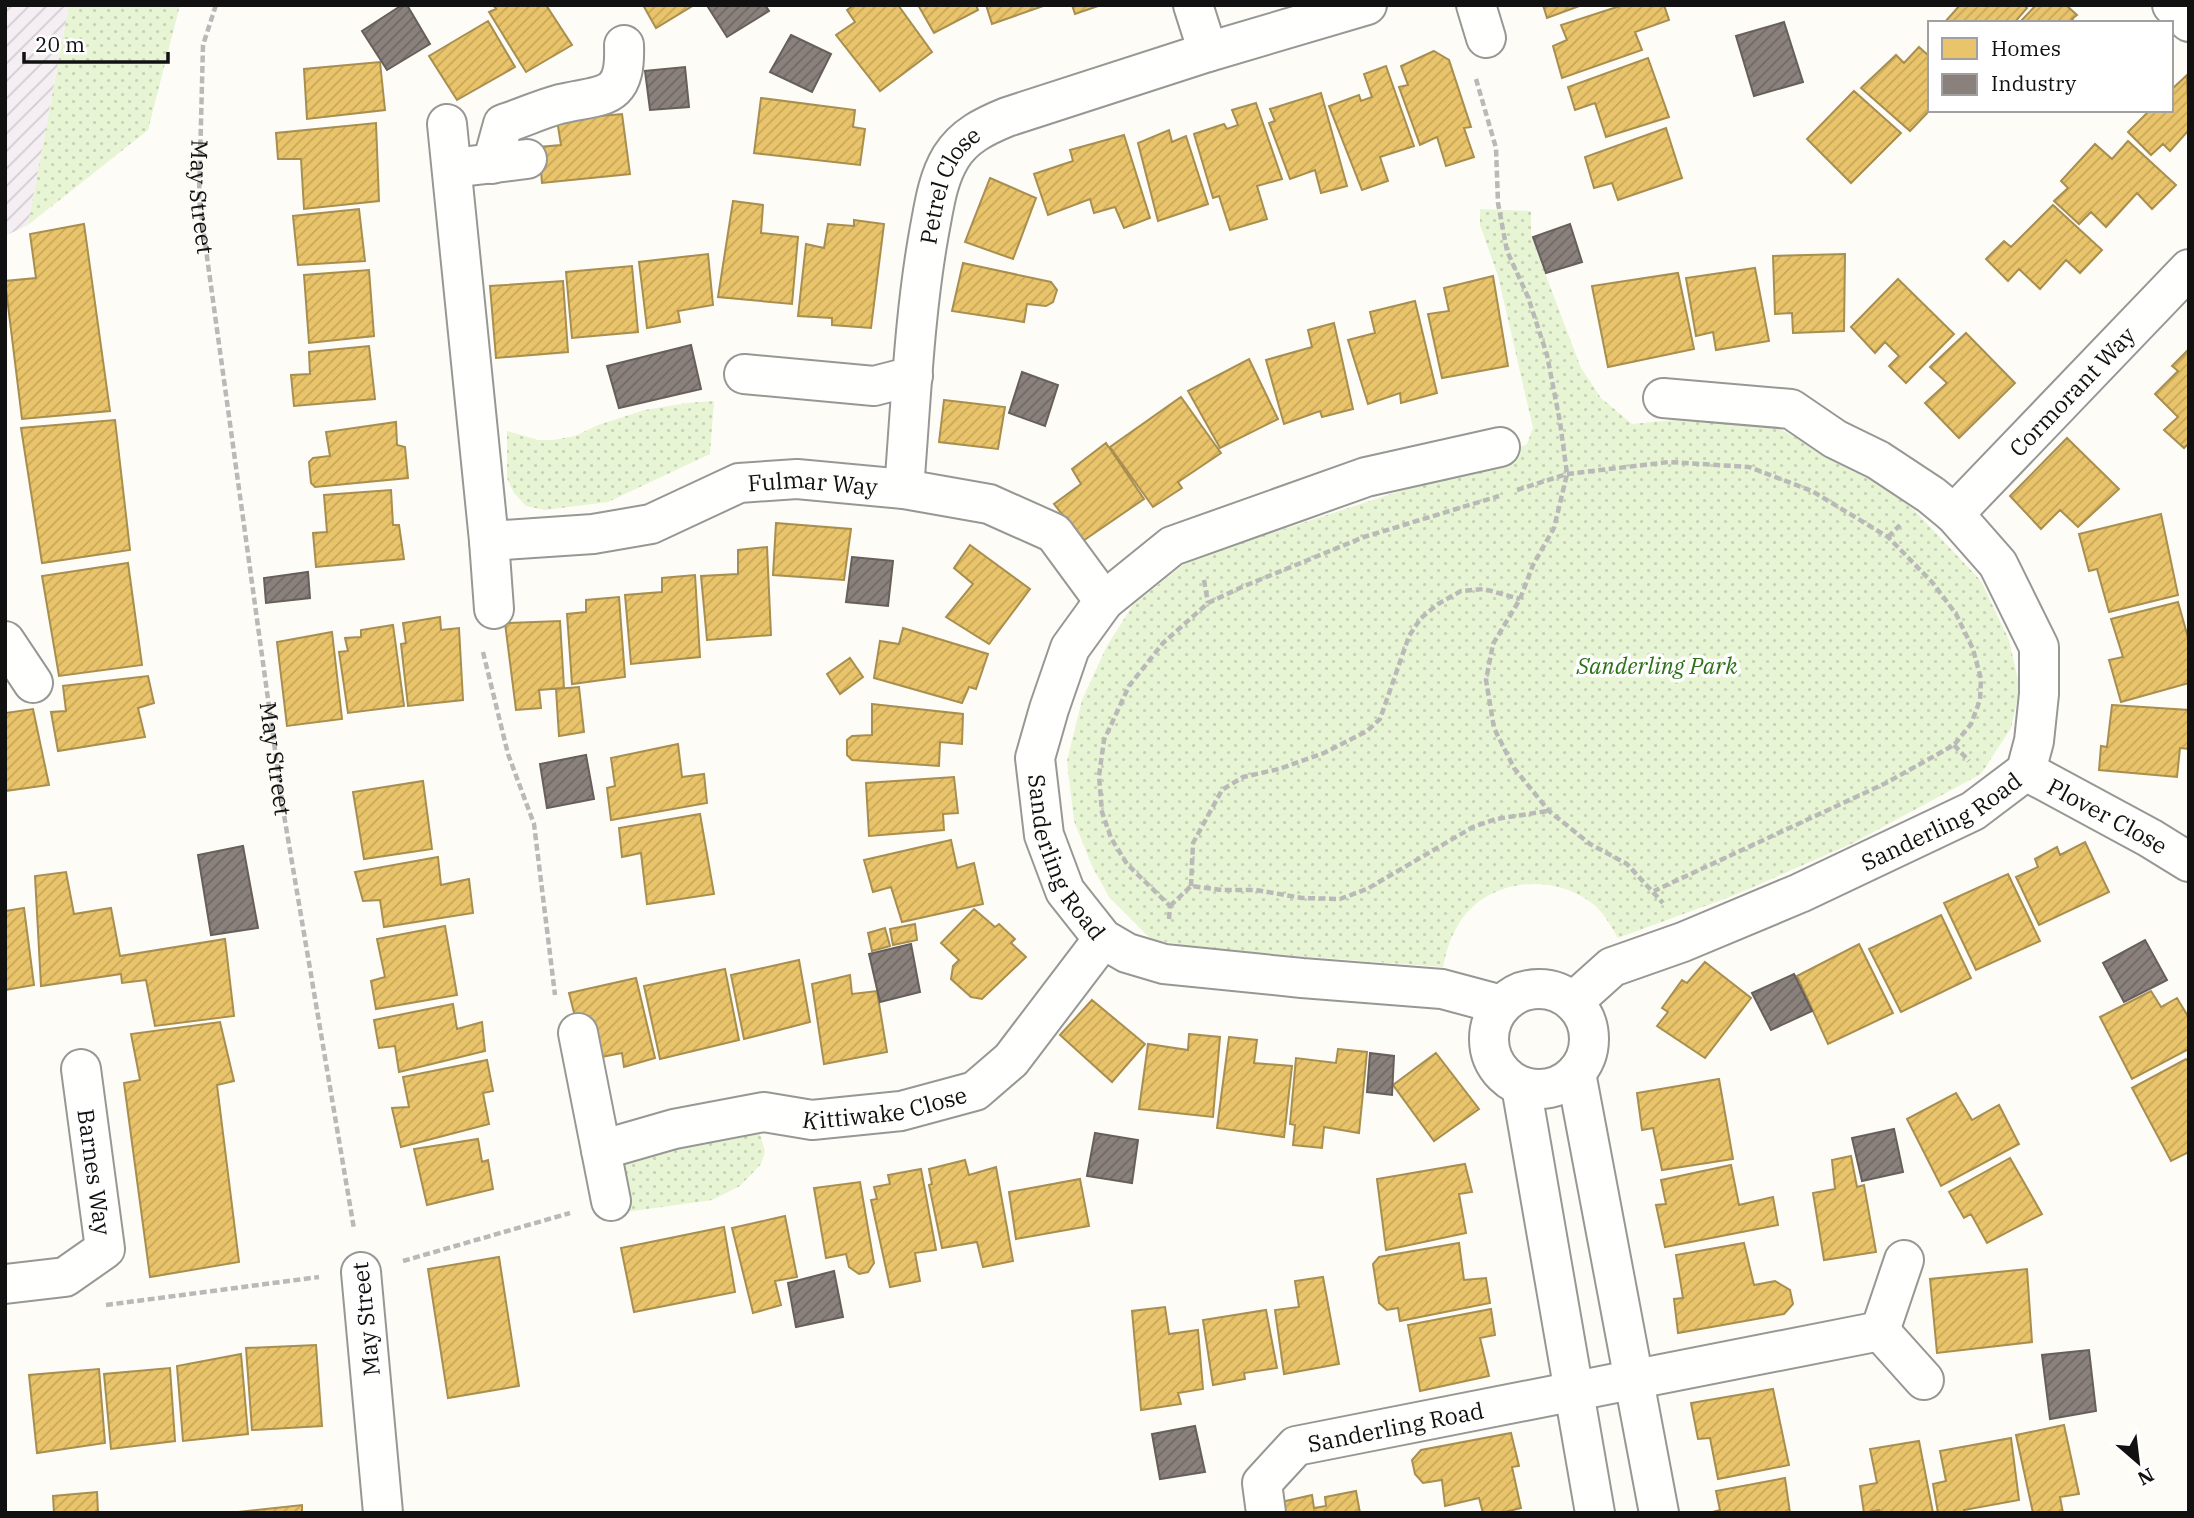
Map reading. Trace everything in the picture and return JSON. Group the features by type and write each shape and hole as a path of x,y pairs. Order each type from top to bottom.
{"street":[{"path":"1194,5 1209,52"},
{"name":"Petrel Close","path":"904,489 920,280 941,177 953,155 967,138 986,125 1007,117 1367,5"},
{"path":"2172,5 2189,22"},
{"path":"453,168 510,161 503,124 559,105 597,99 615,89 625,68 624,44"},
{"path":"447,124 494,610"},
{"name":"Cormorant Way","path":"1954,514 2189,269"},
{"path":"744,374 874,386 913,376"},
{"name":"Sanderling Road","path":"1573,1002 1612,967 1683,942 1800,893 1973,811 2026,771 2035,741 2039,647 1998,564 1954,514 1931,495 1878,460 1835,439 1791,409 1663,398"},
{"name":"Sanderling Road","path":"1500,447 1366,477 1172,546 1104,601 1070,648 1035,758 1044,835 1065,891 1103,939 1127,953 1164,964 1442,989 1502,1005"},
{"name":"Fulmar Way","path":"489,541 593,534 651,524 739,483 797,479 904,489 989,504 1054,533 1104,601"},
{"path":"5,641 33,683"},
{"name":"Plover Close","path":"2026,771 2189,862"},
{"name":"Kittiwake Close","path":"601,1150 674,1129 764,1112 812,1120 901,1111 975,1091 1011,1060 1103,939"},
{"path":"1537,988 1557,992 1573,1002 1585,1018 1589,1037 1586,1057 1576,1073 1559,1085 1540,1090 1521,1086 1504,1076 1493,1060 1488,1041 1492,1021 1502,1005 1518,992 1537,988"},
{"path":"578,1033 611,1201"},
{"name":"Barnes Way","path":"5,1284 65,1277 105,1249 81,1069"},
{"path":"1576,1073 1659,1513"},
{"path":"1521,1086 1595,1513"},
{"path":"1904,1260 1880,1331 1924,1380"},
{"name":"May Street","path":"361,1272 383,1513"},
{"name":"Sanderling Road","path":"1266,1513 1262,1483 1296,1446 1880,1331"}],"path":[{"name":"May Street","path":"216,5 203,46 199,199 284,815 361,1272"},
{"path":"1481,21 1476,80 1496,148 1500,215 1507,251 1528,297 1547,355 1567,474 1554,528 1533,565 1520,599 1493,644 1486,680 1494,728 1514,768 1549,811 1590,844 1627,864 1661,898 1683,942"},
{"path":"1170,906 1127,864 1111,838 1102,812 1099,776 1104,740 1129,686 1163,643 1208,603 1364,537 1567,474 1669,462 1749,467 1812,491 1888,537 1932,582 1956,614 1973,649 1980,679 1980,700 1971,724 1954,745 1886,783 1654,891"},
{"path":"1164,964 1170,906 1191,886 1193,843 1222,790 1243,776 1279,769 1324,753 1367,732 1380,719 1409,636 1421,618 1438,604 1461,591 1484,589 1520,599"},
{"path":"494,610 475,619 508,754 534,824 556,1007 578,1033"},
{"path":"1191,886 1302,898 1340,899 1367,889 1473,827 1496,819 1549,811"}],"shaded area":[{"path":"5,5 69,5 28,225 5,236"}],"green space":[{"path":"69,5 180,5 148,130 28,225"},
{"name":"Sanderling Park","path":"1480,209 1531,211 1531,236 1581,368 1601,398 1632,424 1705,417 1773,425 1893,493 1915,511 1981,581 2009,640 2020,688 2011,728 1981,774 1853,843 1735,895 1618,938 1593,904 1558,887 1539,884 1519,885 1501,890 1483,899 1469,911 1452,937 1443,967 1204,949 1151,939 1109,897 1092,866 1074,821 1067,761 1082,700 1107,646 1133,605 1199,552 1281,530 1495,460 1527,444 1533,428 1498,276 1480,225"},
{"path":"714,401 710,454 608,502 545,510 526,506 514,493 507,478 507,431 538,440 553,440 575,436 598,425 645,410"},
{"path":"746,1133 760,1134 765,1152 761,1164 740,1186 712,1200 626,1212 620,1160"}],"building: Homes":[{"path":"493,5 546,5 572,45 526,72 489,12 496,9"},
{"path":"643,5 694,5 656,28"},
{"path":"854,5 898,5 932,52 880,91 836,35 855,22 847,10"},
{"path":"918,5 976,5 978,10 934,33"},
{"path":"986,5 1046,5 992,24"},
{"path":"1072,5 1101,5 1075,14"},
{"path":"1543,5 1582,5 1547,18"},
{"path":"1623,5 1664,5 1669,20 1635,32 1642,50 1562,78 1553,46 1567,40 1561,25"},
{"path":"1960,5 2024,5 2027,8 2016,21 1946,21"},
{"path":"2036,5 2066,5 2077,15 2072,19 2074,21 2021,21"},
{"path":"488,21 515,67 457,100 429,56"},
{"path":"1919,47 1928,55 1928,112 1910,131 1861,88 1896,55 1904,63"},
{"path":"1434,51 1449,60 1471,127 1464,128 1474,157 1446,166 1437,137 1420,145 1399,87 1408,85 1401,66"},
{"path":"1648,58 1669,117 1606,137 1595,103 1575,110 1568,87"},
{"path":"380,62 385,110 307,119 304,69"},
{"path":"1386,66 1414,146 1380,157 1388,181 1362,190 1329,106 1359,95 1361,101 1372,97 1364,74"},
{"path":"2187,75 2189,134 2187,132 2170,151 2163,144 2151,155 2128,132 2148,112 2173,112 2173,88"},
{"path":"1854,91 1901,133 1851,183 1807,139"},
{"path":"1321,93 1347,186 1321,193 1315,170 1290,179 1269,123 1275,121 1270,109"},
{"path":"761,98 855,110 853,127 865,129 860,165 754,153"},
{"path":"1256,103 1282,179 1257,186 1267,219 1230,230 1219,196 1213,198 1194,134 1224,124 1227,129 1238,125 1232,110"},
{"path":"622,114 630,174 542,183 539,147 561,145 557,120"},
{"path":"376,123 379,201 304,209 301,159 278,159 276,133"},
{"path":"1666,128 1682,178 1618,200 1612,183 1594,188 1585,157"},
{"path":"1169,130 1172,142 1186,136 1208,204 1158,221 1138,143"},
{"path":"1124,135 1150,218 1124,228 1115,207 1094,213 1090,199 1048,215 1034,174 1073,161 1070,150"},
{"path":"2128,141 2176,185 2152,209 2137,193 2106,227 2091,212 2079,224 2054,201 2068,188 2061,181 2095,144 2112,159"},
{"path":"990,178 1036,198 1013,259 965,242"},
{"path":"733,201 763,205 761,233 798,237 792,304 718,297"},
{"path":"2053,205 2102,250 2080,273 2066,260 2040,289 2019,269 2008,281 1986,259 2004,241 2011,247"},
{"path":"359,209 365,261 298,265 293,216"},
{"path":"854,220 884,224 871,328 832,325 832,318 798,316 806,244 824,248 828,224 854,226"},
{"path":"84,224 110,411 22,419 5,281 36,278 30,234"},
{"path":"708,254 713,305 678,311 680,322 647,328 639,262"},
{"path":"1845,254 1844,331 1793,333 1792,313 1775,314 1773,256"},
{"path":"963,263 1051,282 1057,290 1053,302 1046,306 1027,304 1024,322 952,311"},
{"path":"632,266 638,332 572,338 566,272"},
{"path":"1755,268 1769,341 1716,350 1713,332 1696,336 1686,278"},
{"path":"369,270 374,336 309,343 304,275"},
{"path":"1678,273 1694,349 1608,367 1592,286"},
{"path":"1493,276 1508,366 1442,378 1428,314 1449,311 1444,288"},
{"path":"1898,279 1954,334 1906,383 1889,366 1899,356 1885,342 1875,353 1851,327"},
{"path":"563,281 568,352 496,358 490,286"},
{"path":"1415,301 1437,393 1401,403 1400,393 1368,404 1348,340 1375,333 1370,312"},
{"path":"1334,323 1353,409 1322,417 1320,411 1284,424 1266,360 1312,347 1308,330"},
{"path":"1966,333 2015,383 1959,438 1925,403 1947,383 1930,367"},
{"path":"369,346 375,399 294,406 291,375 310,374 309,352"},
{"path":"2189,349 2189,443 2184,448 2164,430 2178,417 2155,394 2178,371 2172,366"},
{"path":"1249,359 1278,419 1220,448 1188,391"},
{"path":"1181,397 1221,453 1178,482 1182,488 1153,507 1110,447"},
{"path":"944,400 1005,407 998,449 939,442"},
{"path":"115,420 130,550 42,563 21,428"},
{"path":"396,422 397,445 405,447 408,478 315,487 311,483 309,462 313,458 330,456 326,432"},
{"path":"2067,438 2119,489 2078,527 2060,510 2041,529 2010,496"},
{"path":"1106,443 1144,499 1083,541 1054,504 1081,484 1072,469"},
{"path":"391,490 393,525 399,525 404,559 316,567 313,533 327,532 324,495"},
{"path":"2161,514 2178,595 2109,612 2097,569 2089,571 2079,534"},
{"path":"776,523 851,529 844,580 773,575"},
{"path":"970,545 1030,589 989,644 946,617 973,584 954,568"},
{"path":"767,547 771,635 707,640 701,576 738,574 738,550"},
{"path":"128,563 142,665 59,676 42,576"},
{"path":"695,575 700,657 631,664 625,595 662,592 662,578"},
{"path":"619,597 625,677 572,684 567,614 586,612 586,600"},
{"path":"2178,602 2189,641 2189,683 2121,702 2109,660 2123,657 2111,619"},
{"path":"440,617 441,630 459,628 463,700 408,706 401,644 406,643 403,623"},
{"path":"560,621 564,688 539,690 541,708 516,710 505,623"},
{"path":"393,625 404,706 348,713 339,652 348,651 345,638 361,637 361,630"},
{"path":"903,628 988,654 976,689 969,687 962,703 874,678 880,641 899,644"},
{"path":"332,632 342,719 287,726 277,642"},
{"path":"850,658 863,677 840,694 827,674"},
{"path":"148,676 154,703 138,708 145,737 58,751 51,712 66,711 63,686"},
{"path":"579,687 584,732 559,736 556,689"},
{"path":"872,704 963,714 962,744 940,742 939,766 852,760 847,755 847,740 852,736 872,735"},
{"path":"2112,705 2189,710 2189,749 2180,748 2177,777 2099,770 2101,746 2107,747"},
{"path":"33,709 49,785 5,791 5,713"},
{"path":"678,744 682,777 704,774 707,803 611,820 607,788 615,786 611,758"},
{"path":"954,777 958,813 943,814 944,830 869,836 866,783"},
{"path":"423,781 432,849 364,859 353,792"},
{"path":"700,814 714,894 647,904 641,853 622,857 619,828"},
{"path":"951,840 957,868 974,863 983,904 902,922 891,887 873,892 864,860"},
{"path":"2085,842 2109,892 2039,925 2016,877 2038,867 2035,859 2057,847 2060,855"},
{"path":"438,857 441,885 469,879 473,913 384,927 380,900 363,901 355,872"},
{"path":"66,872 74,914 111,908 120,956 225,939 234,1016 155,1026 146,980 122,983 121,974 41,986 35,876"},
{"path":"2008,874 2040,941 1976,970 1944,903"},
{"path":"24,908 34,985 5,990 5,911"},
{"path":"974,909 995,927 999,924 1015,939 1011,943 1026,957 982,999 971,997 951,979 953,966 959,960 941,943"},
{"path":"1941,915 1971,978 1901,1012 1869,949"},
{"path":"915,924 917,940 893,945 890,929"},
{"path":"445,926 457,995 376,1009 371,981 385,977 377,939"},
{"path":"885,928 890,946 872,951 868,933"},
{"path":"1859,944 1893,1013 1828,1044 1797,976"},
{"path":"799,960 810,1022 744,1039 731,975"},
{"path":"1705,962 1751,998 1705,1058 1657,1026 1668,1012 1662,1008 1682,980 1687,983"},
{"path":"725,969 739,1040 660,1059 644,986"},
{"path":"850,975 852,994 877,991 887,1052 824,1064 812,984"},
{"path":"636,978 655,1058 624,1067 622,1053 586,1060 569,993"},
{"path":"2151,991 2161,1007 2177,998 2189,1018 2189,1049 2132,1079 2100,1017"},
{"path":"1092,1000 1145,1044 1112,1082 1060,1035"},
{"path":"453,1004 457,1029 482,1022 485,1051 399,1072 395,1046 379,1048 374,1020"},
{"path":"220,1022 234,1081 217,1085 239,1262 150,1277 124,1083 140,1080 131,1034"},
{"path":"1189,1034 1220,1037 1213,1117 1139,1109 1148,1044 1188,1050"},
{"path":"1229,1037 1257,1040 1254,1063 1292,1066 1284,1137 1217,1128"},
{"path":"1338,1049 1367,1052 1359,1133 1324,1127 1322,1148 1293,1145 1295,1125 1290,1124 1296,1058 1336,1063"},
{"path":"1436,1053 1479,1109 1434,1141 1393,1085"},
{"path":"2186,1059 2189,1063 2189,1152 2171,1161 2132,1088"},
{"path":"487,1060 493,1091 483,1093 489,1124 401,1147 392,1108 409,1107 403,1077"},
{"path":"1719,1079 1733,1159 1662,1170 1653,1128 1642,1130 1637,1093"},
{"path":"1956,1093 1972,1120 1999,1105 2019,1144 1941,1186 1907,1119"},
{"path":"478,1139 482,1162 488,1160 493,1189 427,1205 414,1149"},
{"path":"1851,1156 1857,1187 1864,1185 1876,1252 1824,1260 1813,1193 1835,1189 1832,1160"},
{"path":"2010,1158 2042,1214 1987,1243 1971,1214 1964,1218 1949,1192"},
{"path":"965,1160 969,1175 996,1167 1013,1261 983,1267 977,1242 942,1248 929,1185 932,1184 929,1169"},
{"path":"1465,1164 1472,1192 1459,1194 1466,1233 1386,1250 1377,1179"},
{"path":"1731,1165 1739,1205 1773,1197 1778,1225 1665,1247 1656,1205 1666,1204 1661,1180"},
{"path":"921,1169 936,1250 915,1253 920,1281 890,1287 871,1200 877,1199 874,1187 890,1184 888,1175"},
{"path":"1080,1179 1089,1226 1016,1239 1009,1192"},
{"path":"860,1182 874,1263 868,1272 859,1274 849,1267 846,1254 826,1258 814,1188"},
{"path":"785,1216 797,1277 775,1281 781,1305 753,1313 732,1228"},
{"path":"724,1227 735,1292 634,1312 621,1248"},
{"path":"1459,1243 1464,1280 1486,1278 1490,1303 1400,1321 1398,1308 1387,1310 1379,1303 1373,1264 1379,1257"},
{"path":"1744,1243 1754,1285 1775,1281 1790,1290 1793,1304 1784,1314 1678,1333 1674,1299 1683,1298 1676,1255"},
{"path":"499,1257 519,1386 448,1398 428,1269"},
{"path":"2027,1269 2032,1342 1937,1353 1930,1279"},
{"path":"1323,1277 1339,1364 1284,1374 1275,1310 1299,1307 1295,1281"},
{"path":"1165,1307 1169,1334 1198,1330 1203,1389 1178,1393 1181,1404 1141,1410 1132,1311"},
{"path":"1491,1309 1495,1335 1480,1338 1489,1376 1420,1391 1408,1325"},
{"path":"1266,1310 1277,1368 1244,1373 1245,1379 1213,1385 1203,1320"},
{"path":"316,1345 322,1426 252,1430 246,1348"},
{"path":"241,1354 248,1434 183,1441 177,1366"},
{"path":"170,1368 175,1441 111,1449 104,1374"},
{"path":"99,1369 105,1443 37,1453 29,1375"},
{"path":"1773,1389 1789,1465 1718,1479 1710,1438 1698,1439 1691,1403"},
{"path":"2064,1425 2079,1494 2060,1497 2063,1513 2033,1513 2016,1435"},
{"path":"1511,1433 1519,1466 1512,1467 1521,1508 1501,1513 1483,1513 1479,1498 1445,1506 1442,1480 1423,1483 1415,1474 1412,1460 1421,1450"},
{"path":"2011,1438 2019,1500 1964,1510 1965,1513 1938,1513 1933,1484 1946,1481 1940,1451"},
{"path":"1919,1441 1933,1513 1880,1513 1879,1510 1864,1513 1860,1486 1877,1483 1870,1449"},
{"path":"1785,1478 1790,1513 1709,1513 1720,1510 1716,1491"},
{"path":"1356,1491 1360,1513 1282,1513 1281,1502 1312,1495 1314,1508 1326,1506 1325,1497"},
{"path":"97,1492 98,1513 54,1513 53,1496"},
{"path":"302,1505 302,1513 229,1513"}],"building: Industry":[{"path":"402,5 407,5 430,44 387,70 362,31"},
{"path":"765,5 769,11 727,37 708,7"},
{"path":"1784,22 1803,82 1754,96 1736,36"},
{"path":"791,35 831,54 812,92 770,72"},
{"path":"685,67 689,107 650,110 645,71"},
{"path":"1570,224 1582,262 1546,273 1533,237"},
{"path":"691,345 701,389 619,408 607,366"},
{"path":"1022,372 1058,385 1045,426 1009,413"},
{"path":"852,557 893,561 888,606 846,602"},
{"path":"308,572 310,598 266,603 264,578"},
{"path":"586,755 594,799 547,808 540,764"},
{"path":"243,846 258,928 211,935 198,855"},
{"path":"2145,940 2167,980 2124,1002 2103,963"},
{"path":"911,944 920,992 880,1002 869,954"},
{"path":"1794,974 1812,1011 1771,1030 1752,993"},
{"path":"1370,1053 1394,1056 1392,1095 1367,1092"},
{"path":"1894,1129 1903,1172 1862,1181 1852,1138"},
{"path":"1095,1133 1138,1140 1132,1183 1087,1176"},
{"path":"834,1271 843,1317 796,1327 788,1283"},
{"path":"2089,1350 2096,1411 2050,1419 2042,1355"},
{"path":"1195,1426 1205,1472 1160,1479 1152,1434"}]}
